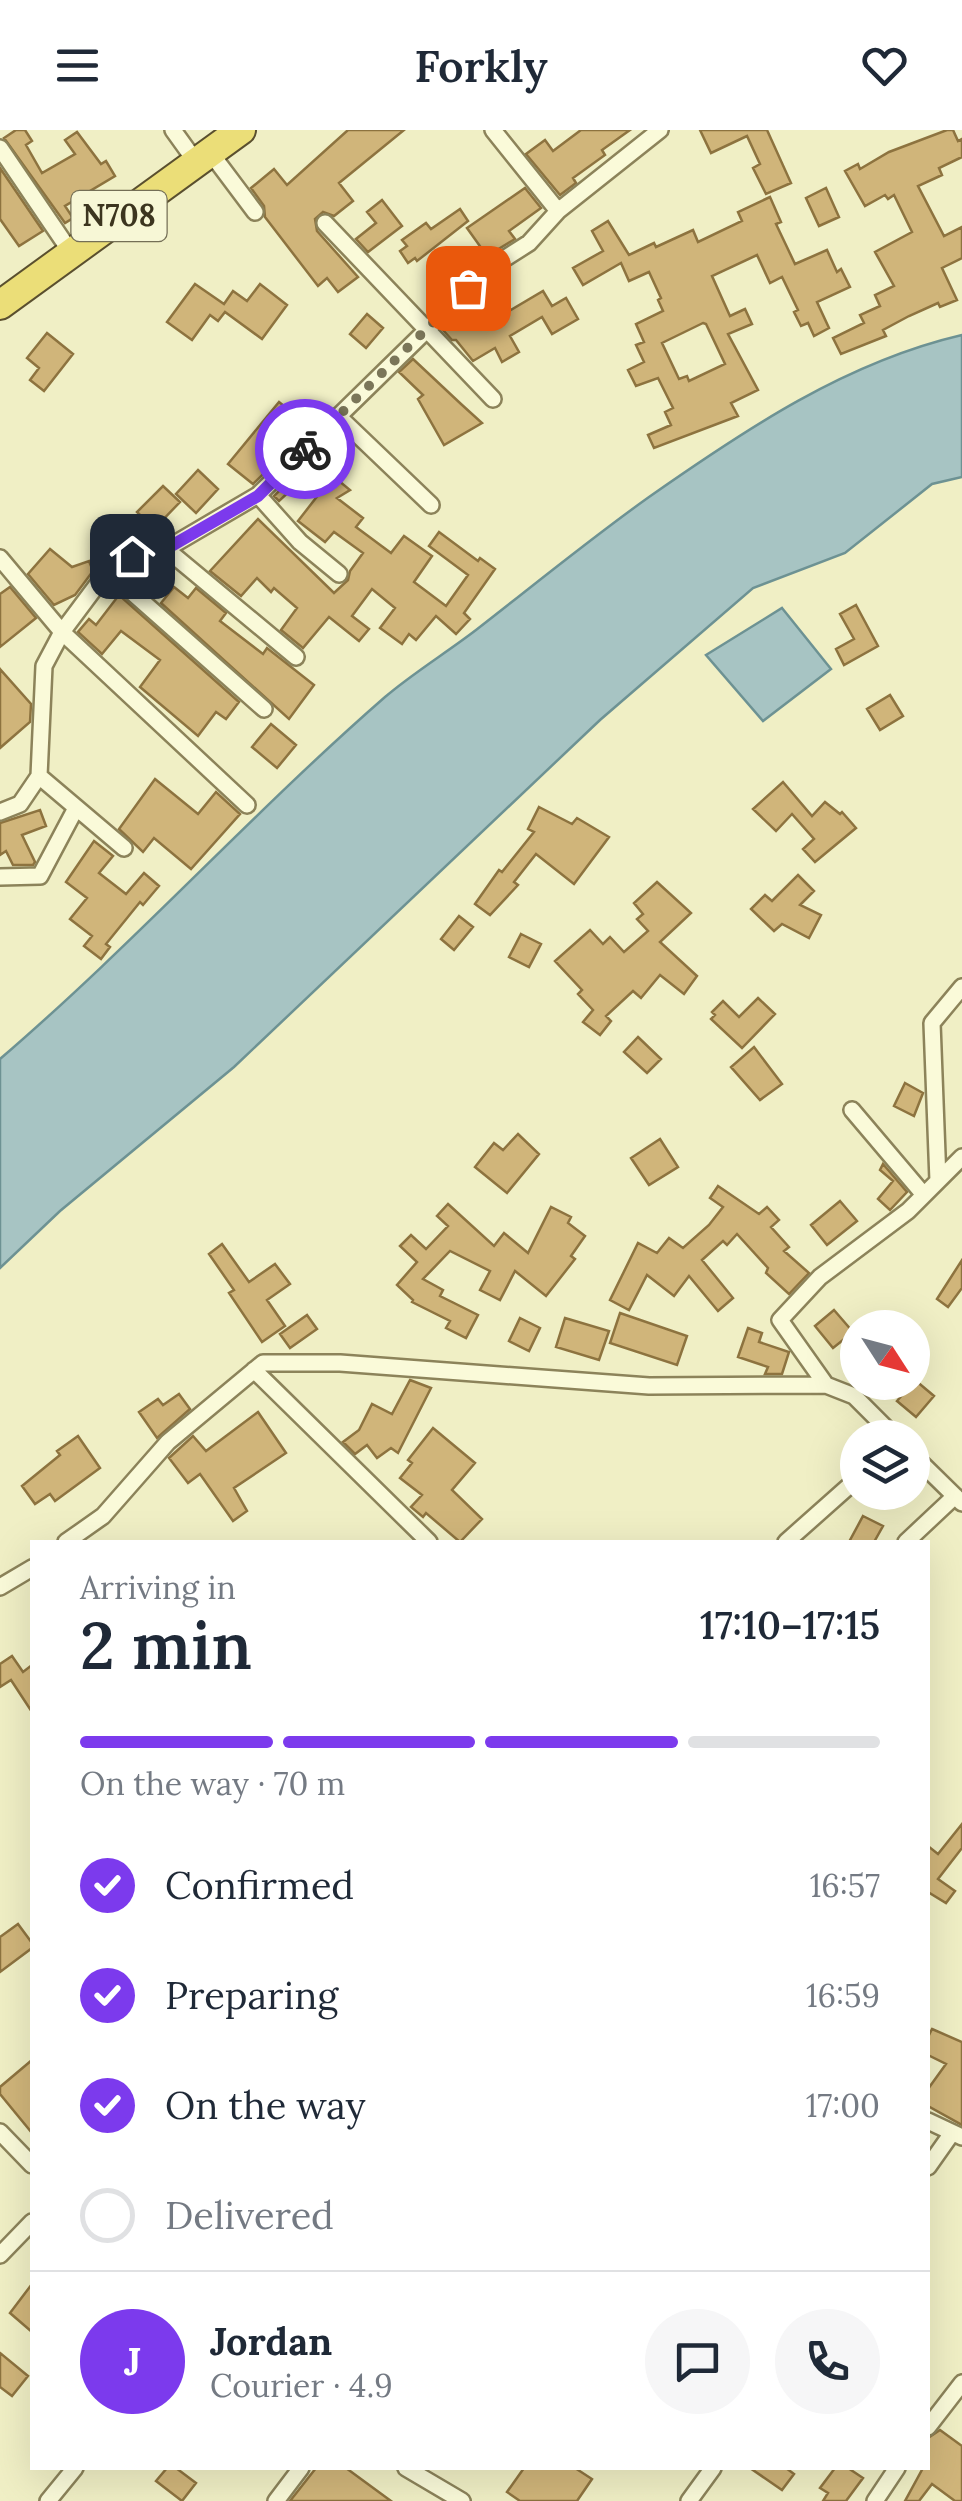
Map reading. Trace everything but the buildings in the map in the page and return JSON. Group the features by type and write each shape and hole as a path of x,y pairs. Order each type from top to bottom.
{"highway":[{"name":"N708","path":"0,305 240,130"}],"street":[{"path":"173,130 256,212"},
{"path":"493,130 558,212"},
{"path":"0,812 20,804 40,776 44,666 62,632 109,572 132,556 166,549 258,496 490,268 530,243 558,212 660,130"},
{"path":"0,148 70,251"},
{"path":"325,223 492,399"},
{"path":"338,416 431,504"},
{"path":"258,496 300,542 339,574"},
{"path":"166,549 296,658"},
{"path":"0,558 62,632 246,804"},
{"path":"109,572 264,710"},
{"path":"40,776 124,848"},
{"path":"0,877 40,876 76,808"},
{"path":"938,1181 932,1023 962,988"},
{"path":"852,1110 924,1196"},
{"path":"826,1386 780,1320 820,1277 908,1211 962,1157"},
{"path":"69,1540 102,1516 168,1442 262,1363 340,1363 649,1386 826,1386 854,1396 878,1420"},
{"path":"254,1370 427,1540"},
{"path":"908,1540 958,1499 930,1472"},
{"path":"788,1540 840,1494"},
{"path":"0,1587 30,1569"},
{"path":"930,2122 957,2135 930,2165"},
{"path":"0,2132 30,2164"},
{"path":"0,2255 30,2224"},
{"path":"930,2424 962,2384"},
{"path":"48,2501 73,2470"},
{"path":"276,2501 299,2470"},
{"path":"409,2470 462,2501"},
{"path":"689,2501 712,2470"},
{"path":"875,2501 897,2470"}],"water":[{"path":"962,335 962,477 932,484 845,553 753,588 600,720 234,1067 60,1211 0,1268 0,1059 385,697 605,529 723,447 798,401 878,362"},
{"path":"782,608 831,669 763,721 706,655"}],"way so far":[{"path":"305,449 468,288"}],"route":[{"path":"132,556 166,549 258,496 305,449"}]}
